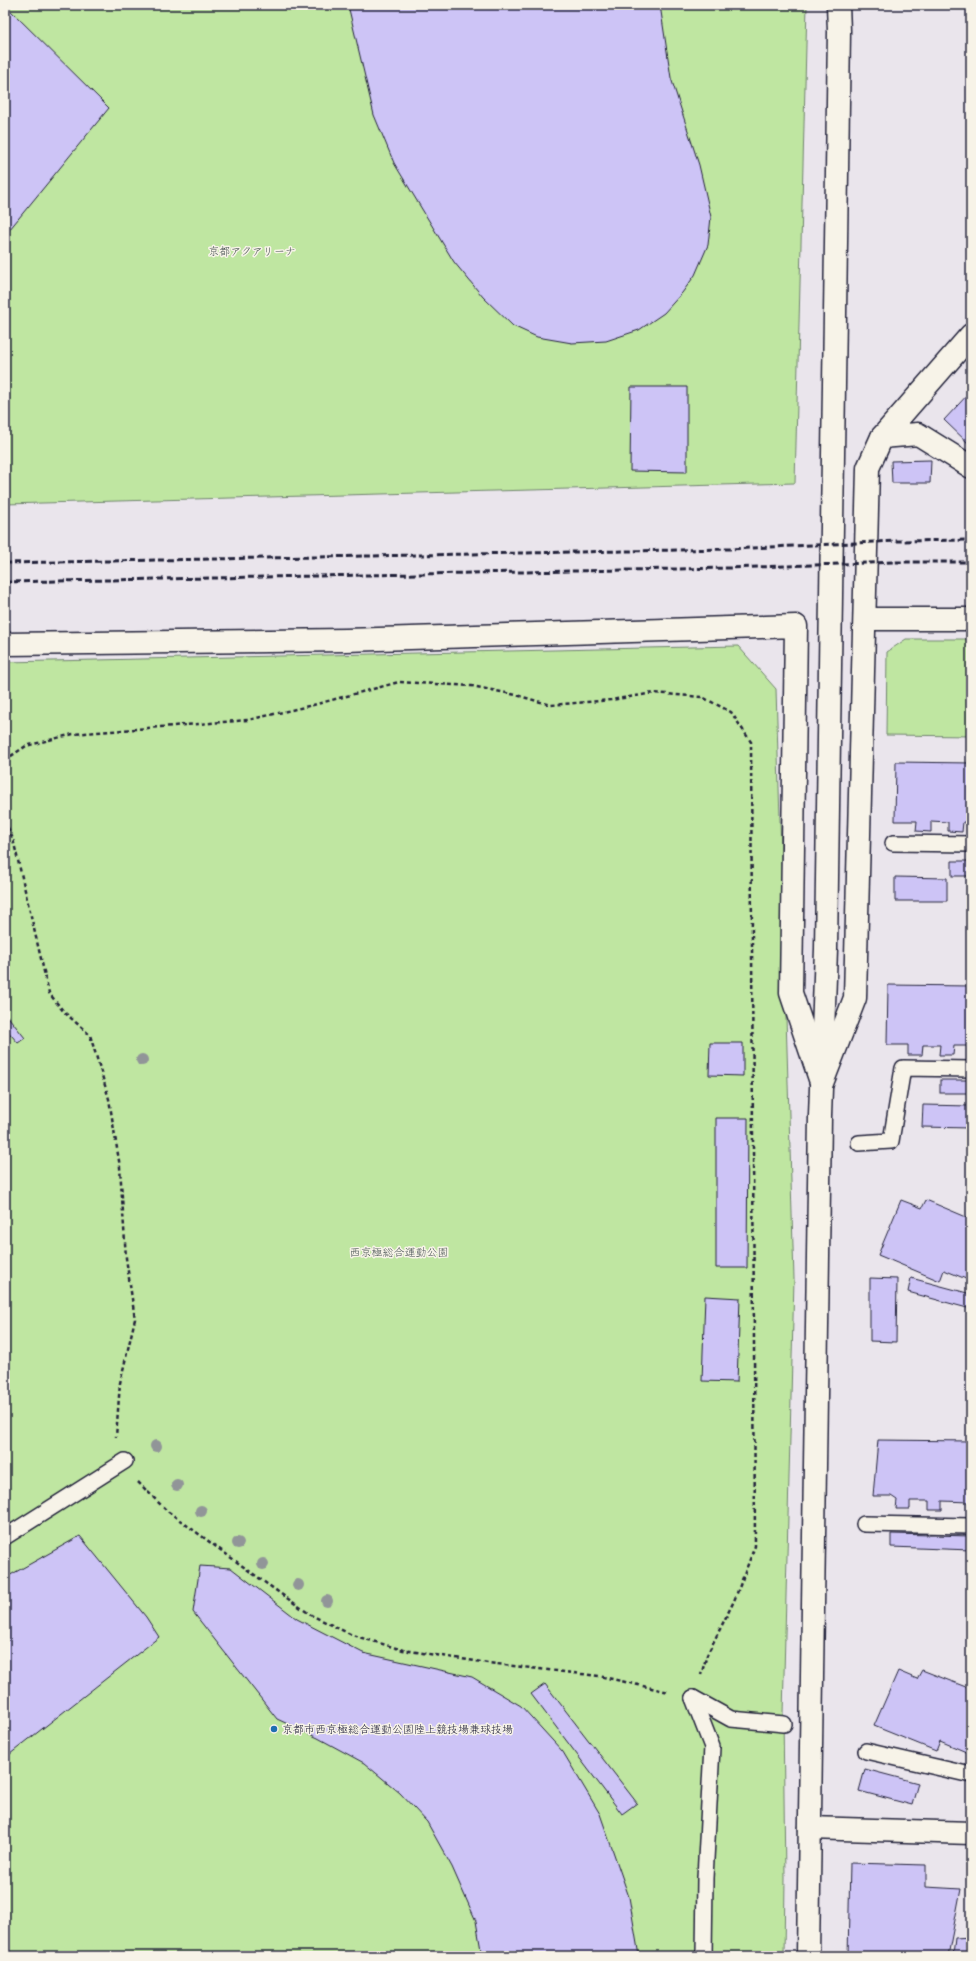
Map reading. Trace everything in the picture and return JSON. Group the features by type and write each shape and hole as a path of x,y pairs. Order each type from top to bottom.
{"street":[{"path":"808,1956 840,31 838,5"},
{"path":"822,1085 856,998 868,468 882,437 971,335"},
{"path":"882,437 918,434 971,467"},
{"path":"865,619 971,619"},
{"path":"5,644 346,640 796,626 791,993 822,1085"},
{"path":"810,1828 971,1833"}],"lane":[{"path":"893,843 971,844"},
{"path":"859,1143 890,1141 903,1068 971,1069"},
{"path":"5,1537 125,1461"},
{"path":"864,1524 971,1526"},
{"path":"693,1698 731,1719 784,1724"},
{"path":"693,1698 712,1747 705,1878 704,1956"},
{"path":"866,1751 971,1775"}],"path":[{"path":"5,760 26,746 73,734 248,720 313,705 400,682 472,686 516,695 551,705 611,700 654,693 702,697 731,712 751,742 755,1546 734,1601 707,1656 693,1698 599,1676 488,1663 403,1650 352,1635 305,1610 166,1510 131,1475 115,1440 120,1383 135,1319 126,1258 120,1167 109,1099 90,1035 64,1012 49,993 13,839 5,821"}],"green space":[{"name":"京都アクアリーナ","path":"5,5 807,5 795,483 5,504"},
{"path":"906,639 971,639 971,736 886,735 887,652"},
{"name":"西京極総合運動公園","path":"738,646 776,689 794,1279 783,1714 785,1878 784,1956 5,1956 5,662"}],"building":[{"path":"5,5 109,108 5,235"},
{"path":"348,5 660,5 671,78 699,165 711,217 708,245 695,275 682,293 664,313 639,330 606,341 572,343 537,337 513,326 483,297 454,262 394,163 374,115"},
{"path":"631,387 687,387 687,472 630,471"},
{"path":"971,391 971,446 944,420"},
{"path":"931,460 930,483 892,483 891,461"},
{"path":"896,762 971,763 971,822 963,822 962,832 948,831 948,822 931,821 931,832 916,831 917,821 895,821"},
{"path":"952,861 971,861 971,876 952,876"},
{"path":"895,877 947,878 947,901 895,901"},
{"path":"888,985 971,986 971,1046 954,1046 953,1055 939,1055 940,1045 923,1045 922,1055 908,1055 908,1045 887,1045"},
{"path":"5,1013 25,1038 18,1043 5,1028"},
{"path":"710,1043 743,1043 743,1076 709,1075"},
{"path":"940,1080 971,1080 971,1093 940,1093"},
{"path":"923,1105 970,1106 970,1128 922,1127"},
{"path":"716,1118 748,1118 747,1268 716,1268"},
{"path":"901,1200 922,1208 926,1200 971,1219 971,1281 944,1270 940,1281 878,1255"},
{"path":"870,1278 897,1279 896,1342 870,1341"},
{"path":"911,1278 971,1294 971,1309 908,1292"},
{"path":"705,1296 740,1298 737,1382 702,1381"},
{"path":"878,1440 971,1441 971,1502 942,1501 942,1510 929,1510 929,1501 910,1501 910,1509 896,1509 897,1500 891,1496 873,1496"},
{"path":"891,1534 971,1536 971,1550 891,1547"},
{"path":"80,1536 146,1617 159,1637 5,1758 5,1578"},
{"path":"200,1566 231,1568 297,1619 363,1653 472,1677 521,1706 563,1752 600,1814 629,1897 639,1956 482,1956 476,1921 452,1867 427,1822 400,1793 364,1763 318,1738 277,1719 193,1612"},
{"path":"922,1670 971,1689 971,1754 940,1741 936,1751 874,1726 898,1671 917,1679"},
{"path":"545,1684 637,1803 622,1814 531,1694"},
{"path":"865,1769 918,1783 912,1805 859,1791"},
{"path":"850,1863 926,1865 926,1887 961,1889 948,1956 848,1956"},
{"path":"971,1937 971,1956 953,1956 955,1938"}],"railway":[{"path":"5,563 730,549 896,541 971,540"},
{"path":"5,582 729,568 896,562 971,562"}],"place":[{"name":"京都市西京極総合運動公園陸上競技場兼球技場","path":"274,1729"}]}
